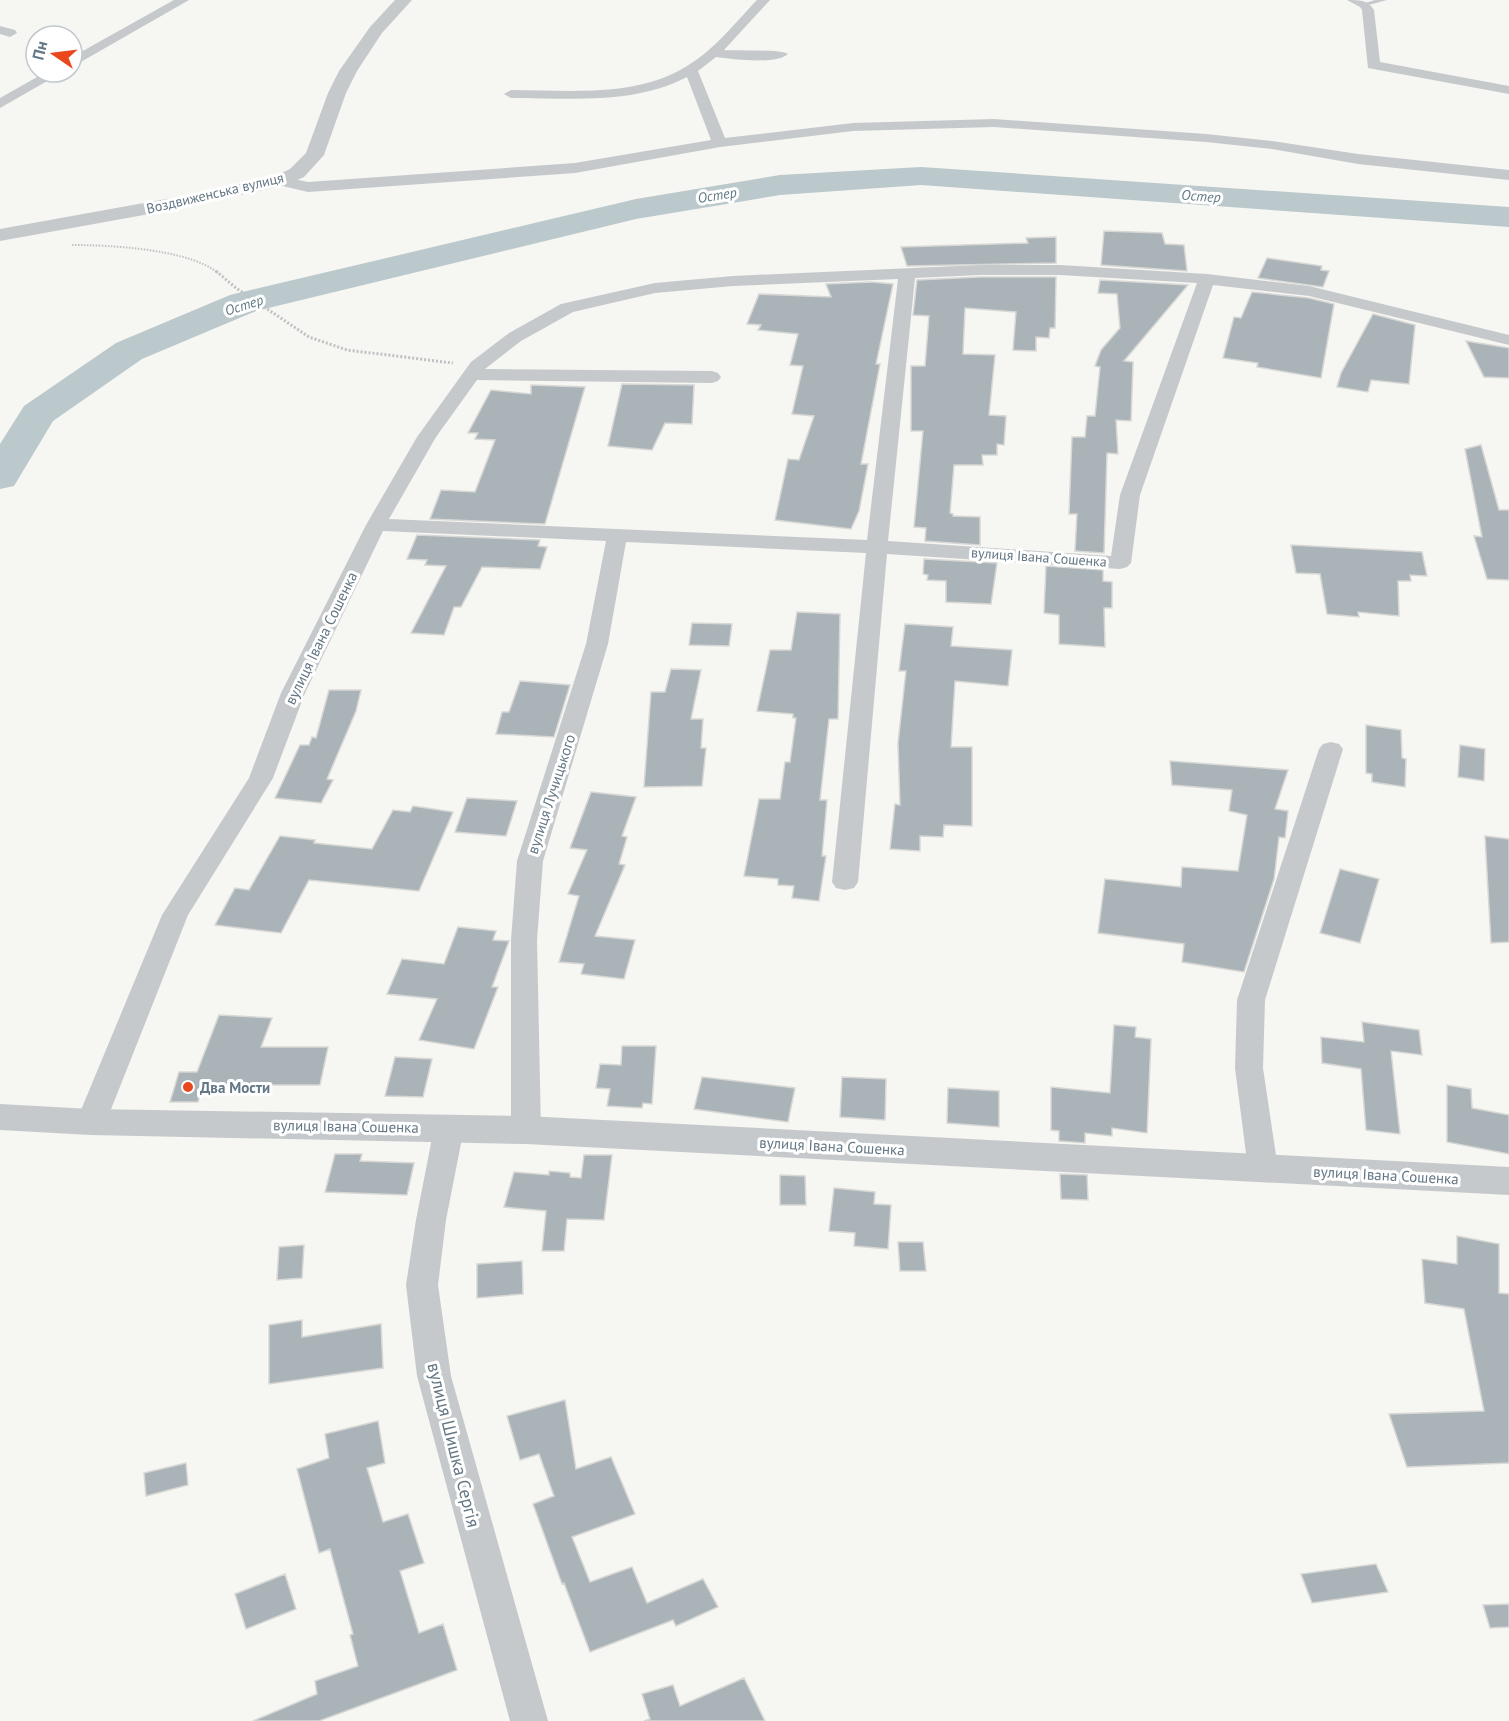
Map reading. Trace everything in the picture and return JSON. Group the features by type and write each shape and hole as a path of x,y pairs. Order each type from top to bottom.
{"street":[{"path":"84,56 183,0"},
{"name":"Воздвиженська вулиця","path":"0,235 177,203 279,181 297,173 315,155 337,93 348,71 376,30 404,0"},
{"path":"655,87 691,70 712,53 764,0"},
{"path":"1359,2 1368,10 1373,65 1509,90"},
{"path":"712,53 753,56 781,54"},
{"path":"691,70 720,142"},
{"path":"0,104 35,84"},
{"path":"511,94 582,93 697,85"},
{"path":"279,181 308,187 542,171 674,152 720,142 853,126 994,123 1217,139 1359,159 1509,175"},
{"name":"вулиця Івана Сошенка","path":"1509,340 1310,291 1207,279 1060,270 907,273 733,281 655,288 567,308 515,337 475,370 427,437 376,525 293,693 261,778 176,915 91,1122 526,1130 1509,1182"},
{"path":"845,882 877,547 907,273"},
{"name":"вулиця Івана Сошенка","path":"376,525 877,547 1120,563 1130,495 1207,279"},
{"path":"475,370 712,376"},
{"name":"вулиця Лучицького","path":"526,1130 524,940 530,861 597,644 617,536"},
{"path":"1263,1169 1249,1068 1251,1000 1331,749"},
{"path":"0,1117 91,1122"},
{"name":"вулиця Шишка Сергія","path":"449,1128 431,1220 422,1285 434,1376 529,1721"}],"lane":[{"path":"1359,2 1384,0"}],"path":[{"path":"62,245 97,245 160,252 207,264 236,288 309,337 347,350 475,370"}],"building":[{"path":"1104,231 1162,233 1165,244 1184,245 1187,271 1101,265"},
{"path":"1056,237 1056,263 907,266 901,247 1028,243 1026,238"},
{"path":"1267,258 1322,266 1321,270 1329,271 1323,287 1258,278"},
{"path":"1056,277 1055,328 1050,328 1049,338 1036,337 1036,351 1013,350 1016,312 965,308 963,354 995,355 989,415 1006,416 1004,445 997,444 997,455 982,455 983,465 954,465 950,513 953,516 980,517 980,545 925,541 926,528 914,527 923,431 911,431 911,366 925,366 929,316 913,315 917,280"},
{"path":"1100,280 1188,285 1124,361 1133,362 1131,421 1116,420 1118,454 1107,453 1104,553 1075,551 1077,514 1069,514 1072,437 1085,437 1087,416 1095,416 1100,367 1095,366 1101,350 1120,328 1117,294 1098,293"},
{"path":"872,282 893,284 876,364 880,364 861,464 868,464 859,511 851,529 775,520 788,459 799,460 814,416 792,414 803,366 790,365 798,334 758,330 761,325 747,324 759,294 831,297 826,284"},
{"path":"1252,292 1309,298 1334,304 1321,378 1257,367 1258,363 1223,358 1234,317 1241,318"},
{"path":"1373,314 1415,325 1409,384 1371,380 1368,392 1337,387 1341,373"},
{"path":"1466,341 1509,348 1509,378 1484,377"},
{"path":"622,384 694,385 692,424 665,423 652,450 608,446"},
{"path":"531,385 585,387 545,524 430,519 441,490 475,492 495,440 475,439 478,433 468,433 491,390 531,394"},
{"path":"1481,445 1499,510 1509,510 1509,580 1487,579 1474,536 1482,537 1465,449"},
{"path":"417,535 540,540 538,546 547,547 540,569 482,567 461,607 454,607 444,635 411,633 446,566 425,565 427,560 407,559"},
{"path":"1291,545 1422,552 1427,576 1410,575 1411,581 1398,581 1399,616 1358,612 1359,617 1327,614 1320,574 1296,573"},
{"path":"924,559 997,563 991,604 946,602 946,581 927,580 928,575 923,574"},
{"path":"1046,566 1103,570 1103,581 1112,582 1112,608 1104,608 1105,647 1059,644 1059,615 1044,613"},
{"path":"797,612 840,614 838,719 829,719 820,800 827,800 822,856 826,856 819,901 792,898 794,886 778,885 778,879 744,876 759,799 780,799 785,762 790,762 796,718 793,718 793,714 757,711 770,650 791,650"},
{"path":"692,623 732,624 729,646 689,645"},
{"path":"905,624 953,627 951,646 1012,650 1008,686 955,681 951,747 972,747 972,826 944,825 943,837 920,836 920,851 890,849 895,804 900,805 898,743 906,671 899,671"},
{"path":"671,669 701,670 691,719 703,719 701,748 706,748 702,786 644,787 651,692 665,692"},
{"path":"520,681 570,685 554,737 496,734 502,712 509,712"},
{"path":"329,690 361,690 356,711 327,779 333,780 321,803 275,798 300,745 309,745 312,737 316,738"},
{"path":"1366,725 1401,730 1402,758 1406,759 1405,787 1372,782 1372,774 1366,773"},
{"path":"1460,745 1485,749 1484,781 1458,777"},
{"path":"1170,761 1288,770 1275,809 1288,811 1285,838 1279,837 1274,879 1244,972 1182,962 1184,944 1098,933 1105,879 1181,887 1182,867 1238,871 1247,815 1229,811 1232,790 1172,785"},
{"path":"591,792 636,797 622,836 627,837 619,864 625,865 595,936 635,940 624,979 581,974 584,964 559,962 579,896 568,894 587,850 570,848"},
{"path":"467,798 517,801 506,836 455,832"},
{"path":"413,806 453,812 419,891 309,880 281,933 215,925 235,888 249,890 280,836 315,840 314,843 372,849 393,810 410,812"},
{"path":"1485,836 1509,839 1509,942 1491,943"},
{"path":"1340,869 1379,879 1360,943 1320,933"},
{"path":"458,927 496,931 493,940 509,941 492,987 498,987 474,1049 419,1040 437,999 387,994 402,959 444,964"},
{"path":"219,1015 272,1018 261,1047 328,1047 320,1085 256,1085 255,1088 201,1090 198,1102 170,1102 179,1072 197,1072"},
{"path":"1362,1022 1419,1030 1422,1055 1391,1051 1400,1134 1366,1130 1361,1069 1322,1063 1321,1037 1364,1042"},
{"path":"1114,1025 1136,1027 1135,1037 1151,1039 1147,1133 1112,1128 1112,1136 1085,1133 1085,1143 1059,1141 1059,1131 1051,1130 1051,1087 1110,1093"},
{"path":"622,1046 656,1046 652,1104 643,1103 642,1108 607,1106 610,1089 596,1088 600,1064 621,1065"},
{"path":"395,1057 432,1059 423,1097 385,1096"},
{"path":"702,1077 795,1088 788,1122 694,1109"},
{"path":"842,1077 886,1079 885,1120 840,1117"},
{"path":"1447,1085 1471,1089 1472,1108 1509,1115 1509,1154 1447,1142"},
{"path":"948,1088 999,1091 999,1127 947,1123"},
{"path":"335,1154 362,1154 360,1161 414,1163 407,1195 325,1192"},
{"path":"584,1155 612,1155 604,1220 567,1219 564,1251 542,1251 546,1211 504,1207 514,1172 549,1175 549,1171 570,1173 570,1177 581,1178"},
{"path":"1060,1174 1087,1175 1088,1200 1061,1199"},
{"path":"780,1175 805,1176 806,1205 780,1205"},
{"path":"834,1188 875,1192 874,1204 891,1205 888,1249 854,1246 855,1233 829,1231"},
{"path":"1457,1236 1499,1244 1499,1293 1509,1294 1509,1463 1407,1467 1389,1414 1484,1411 1464,1309 1425,1303 1422,1259 1457,1264"},
{"path":"898,1242 923,1242 926,1271 900,1271"},
{"path":"304,1245 302,1278 277,1280 279,1247"},
{"path":"522,1261 523,1294 477,1298 477,1264"},
{"path":"302,1320 302,1337 381,1324 383,1368 269,1384 269,1325"},
{"path":"565,1400 576,1469 611,1457 635,1514 572,1537 590,1582 632,1567 647,1603 703,1579 718,1607 676,1626 673,1620 590,1652 533,1504 554,1496 539,1454 520,1460 507,1416"},
{"path":"378,1421 385,1463 367,1468 383,1522 408,1514 424,1563 400,1571 419,1633 443,1624 457,1670 319,1721 253,1721 317,1694 315,1681 358,1666 350,1635 353,1634 330,1549 319,1553 297,1469 329,1458 325,1434"},
{"path":"186,1463 188,1485 146,1496 144,1473"},
{"path":"1376,1564 1388,1592 1312,1603 1301,1574"},
{"path":"285,1574 296,1609 246,1629 235,1594"},
{"path":"1509,1604 1509,1627 1490,1628 1483,1605"},
{"path":"744,1678 765,1721 644,1721 650,1719 642,1694 673,1685 680,1706"}],"waterway":[{"name":"Остер","path":"0,477 38,414 129,351 243,303 636,209 780,185 921,176 1509,217"}],"place":[{"name":"Два Мости","path":"188,1087"}]}
